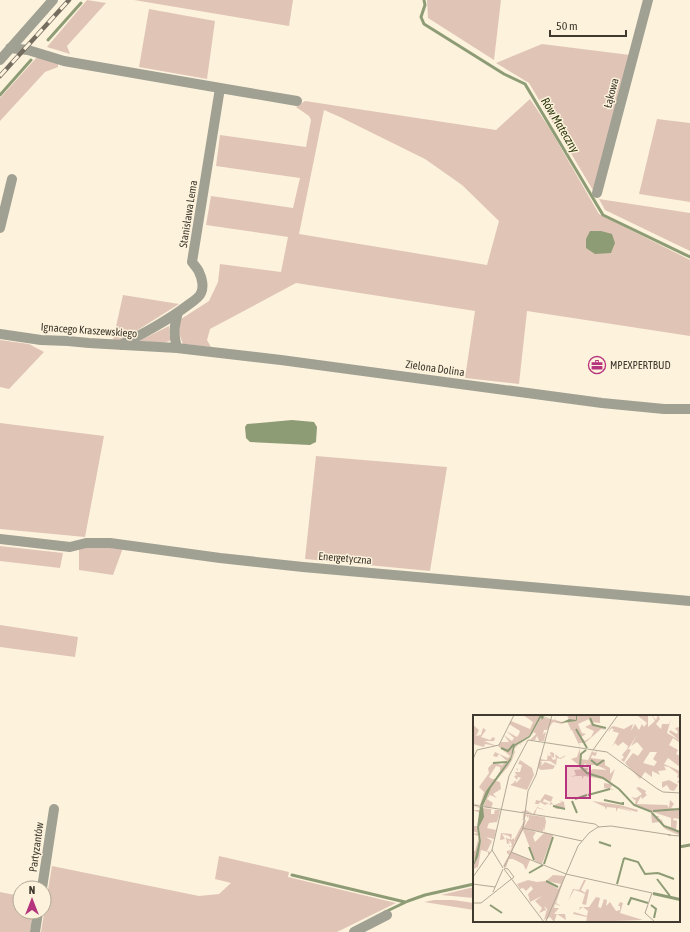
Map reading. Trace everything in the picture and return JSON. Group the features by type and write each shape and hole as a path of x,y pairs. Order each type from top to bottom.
{"street":[{"path":"0,60 54,0"},
{"name":"Łąkowa","path":"597,193 648,0"},
{"path":"10,48 28,50 64,61 297,101"},
{"name":"Stanisława Lema","path":"122,345 178,312 202,292 203,286 200,272 192,262 220,88"},
{"path":"0,228 12,179"},
{"path":"177,348 174,328 178,312"},
{"name":"Ignacego Kraszewskiego","path":"0,334 41,340 177,348"},
{"name":"Zielona Dolina","path":"177,348 281,360 602,403 690,410"},
{"name":"Energetyczna","path":"0,539 70,546 86,543 110,543 220,558 295,566 690,601"},
{"name":"Partyzantów","path":"43,880 54,809"},
{"path":"354,932 387,915"},
{"path":"35,932 37,920"}],"shaded area":[{"path":"87,0 106,3 67,46 70,54 47,47"},
{"path":"134,0 293,0 289,26"},
{"path":"427,0 501,0 494,60 428,18"},
{"path":"149,9 215,21 207,79 139,67"},
{"path":"542,44 630,55 594,192 529,83 496,63"},
{"path":"38,56 58,61 58,67 45,72 0,121 0,98"},
{"path":"530,99 550,129 599,214 690,260 690,336 527,311 519,384 465,378 475,311 296,283 210,329 207,340 211,347 183,344 178,331 181,319 209,301 218,282 220,264 281,272 288,237 206,225 211,196 293,208 300,178 216,166 220,135 306,147 311,120 309,116 296,107 305,101 496,130","holes":["324,110 425,159 462,185 499,221 487,265 299,234"]},
{"path":"657,119 690,123 690,202 639,194"},
{"path":"599,199 690,213 690,251 605,210"},
{"path":"590,231 601,231 612,234 615,243 611,253 595,254 586,248 586,239"},
{"path":"123,295 179,304 122,340 113,340"},
{"path":"169,326 169,335 171,340 160,343 138,341 151,335"},
{"path":"0,340 29,344 44,352 9,389 0,387"},
{"path":"292,420 314,422 317,427 316,442 310,445 250,442 246,438 245,427 247,424"},
{"path":"0,423 104,436 85,537 0,529"},
{"path":"316,456 447,467 430,571 305,559"},
{"path":"0,546 63,553 60,568 0,561"},
{"path":"84,546 123,548 113,575 79,570 79,549"},
{"path":"0,625 78,637 75,657 0,647"},
{"path":"219,856 289,872 288,877 396,903 337,932 41,932 43,920 52,920 52,880 50,880 52,866 199,896 219,894 231,883 215,879"},
{"path":"473,887 473,898 441,895"},
{"path":"0,892 12,894 12,920 32,920 30,932 0,932"},
{"path":"434,900 453,900 473,903 473,910 424,902"}],"waterway":[{"name":"Rów Mateczny","path":"424,0 425,5 421,17 424,24 504,74 525,84 603,215 690,257"},
{"path":"48,40 81,3"},
{"path":"0,95 31,60"},
{"path":"680,847 690,845"},
{"path":"292,875 405,902"},
{"path":"385,912 425,895 473,884"}],"railway":[{"path":"0,76 69,0"}],"place":[{"name":"MPEXPERTBUD","path":"597,365"}]}
